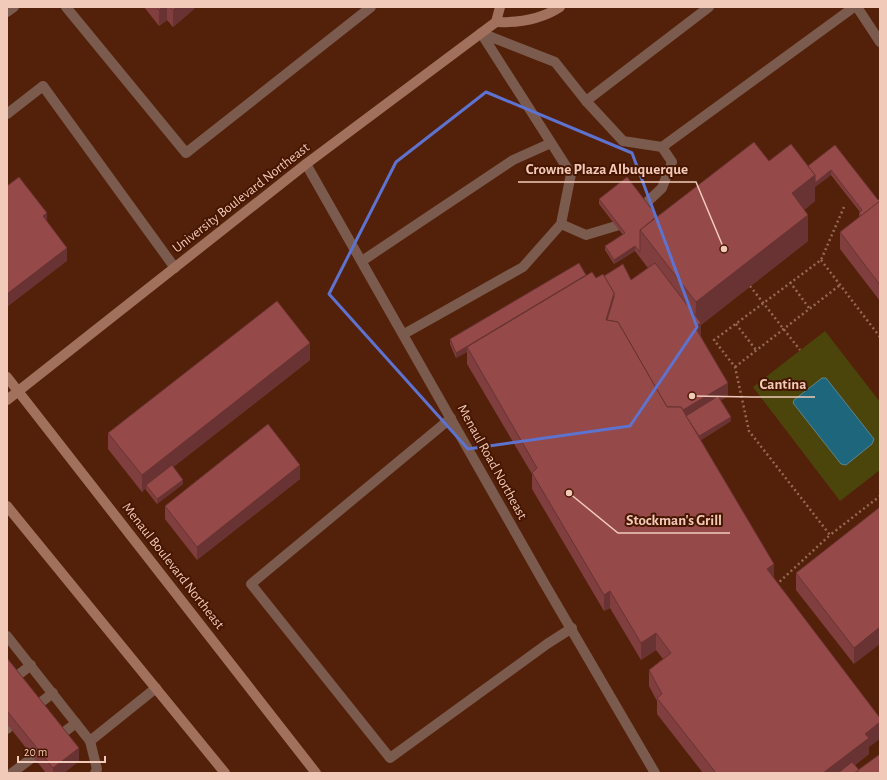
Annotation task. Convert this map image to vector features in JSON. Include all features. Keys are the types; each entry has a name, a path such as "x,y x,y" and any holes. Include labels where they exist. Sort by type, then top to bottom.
{"main road":[{"path":"500,7 496,22 525,21 550,14 560,7"},
{"name":"University Boulevard Northeast","path":"7,400 306,164 496,22"},
{"name":"Menaul Boulevard Northeast","path":"7,377 316,773"},
{"path":"7,506 225,773"}],"street":[{"path":"7,12 14,7"},
{"path":"66,7 186,153 371,7"},
{"path":"586,101 709,7"},
{"path":"481,33 555,62 586,101 622,141 662,147 854,7"},
{"path":"857,7 880,42"},
{"path":"404,334 523,267 561,224 571,174 481,33"},
{"path":"7,114 44,86 175,268"},
{"path":"362,262 513,160 552,143"},
{"path":"561,224 586,235 616,226 644,205 662,188 672,162 662,147"},
{"name":"Menaul Road Northeast","path":"306,164 654,773"},
{"path":"451,418 251,584 390,758 547,644 572,628"},
{"path":"7,636 90,741 97,769 95,773"},
{"path":"14,678 31,665"},
{"path":"90,741 156,688"},
{"path":"36,706 53,693"},
{"path":"59,736 76,723"},
{"path":"7,770 11,773 33,757"}],"path":[{"path":"830,535 750,431 735,367 714,340 821,260 844,207"},
{"path":"821,260 880,337"},
{"path":"790,282 810,308"},
{"path":"735,367 840,285"},
{"path":"750,286 800,350"},
{"path":"736,324 756,350"},
{"path":"779,592 774,586 830,535 880,496"}],"highlighted area":[{"path":"486,92 632,153 697,327 630,426 468,449 329,294 396,162"}],"shaded area":[{"path":"825,331 880,402 880,470 840,501 753,387"}],"water":[{"path":"822,378 826,378 874,439 872,444 846,465 841,464 793,403 794,400"}],"building":[{"path":"754,142 769,161 791,144 815,175 792,193 808,215 696,302 640,230"},
{"path":"835,145 878,200 880,198 880,201 861,216 859,213 862,210 831,170 815,183 815,175 808,166"},
{"path":"19,177 47,213 43,216 67,248 7,294 7,186"},
{"path":"627,177 657,216 640,230 640,252 635,246 614,260 605,246 625,233 599,199"},
{"path":"880,201 880,285 840,232"},
{"path":"579,263 586,275 456,353 450,339"},
{"path":"655,263 701,323 695,327 728,383 683,410 681,407 667,407 618,322 607,320 614,293 604,276 623,264 631,280"},
{"path":"592,272 596,278 603,274 614,293 606,320 618,322 667,407 681,407 774,564 767,569 880,718 880,722 865,734 869,738 823,773 716,773 657,698 662,694 649,670 671,653 656,633 641,643 610,591 604,595 532,473 537,468 467,347"},
{"path":"277,301 310,343 142,475 108,433"},
{"path":"718,396 731,417 699,436 686,416"},
{"path":"268,424 300,465 197,547 165,506"},
{"path":"172,465 183,480 157,499 146,485"},
{"path":"880,507 880,627 854,648 796,573"},
{"path":"7,658 79,748 53,768 7,711"},
{"path":"880,754 880,773 854,773"},
{"path":"852,762 859,770 854,773 838,773"}],"place":[{"name":"Crowne Plaza Albuquerque","path":"724,249"},
{"name":"Cantina","path":"692,396"},
{"name":"Stockman's Grill","path":"569,493"}]}
